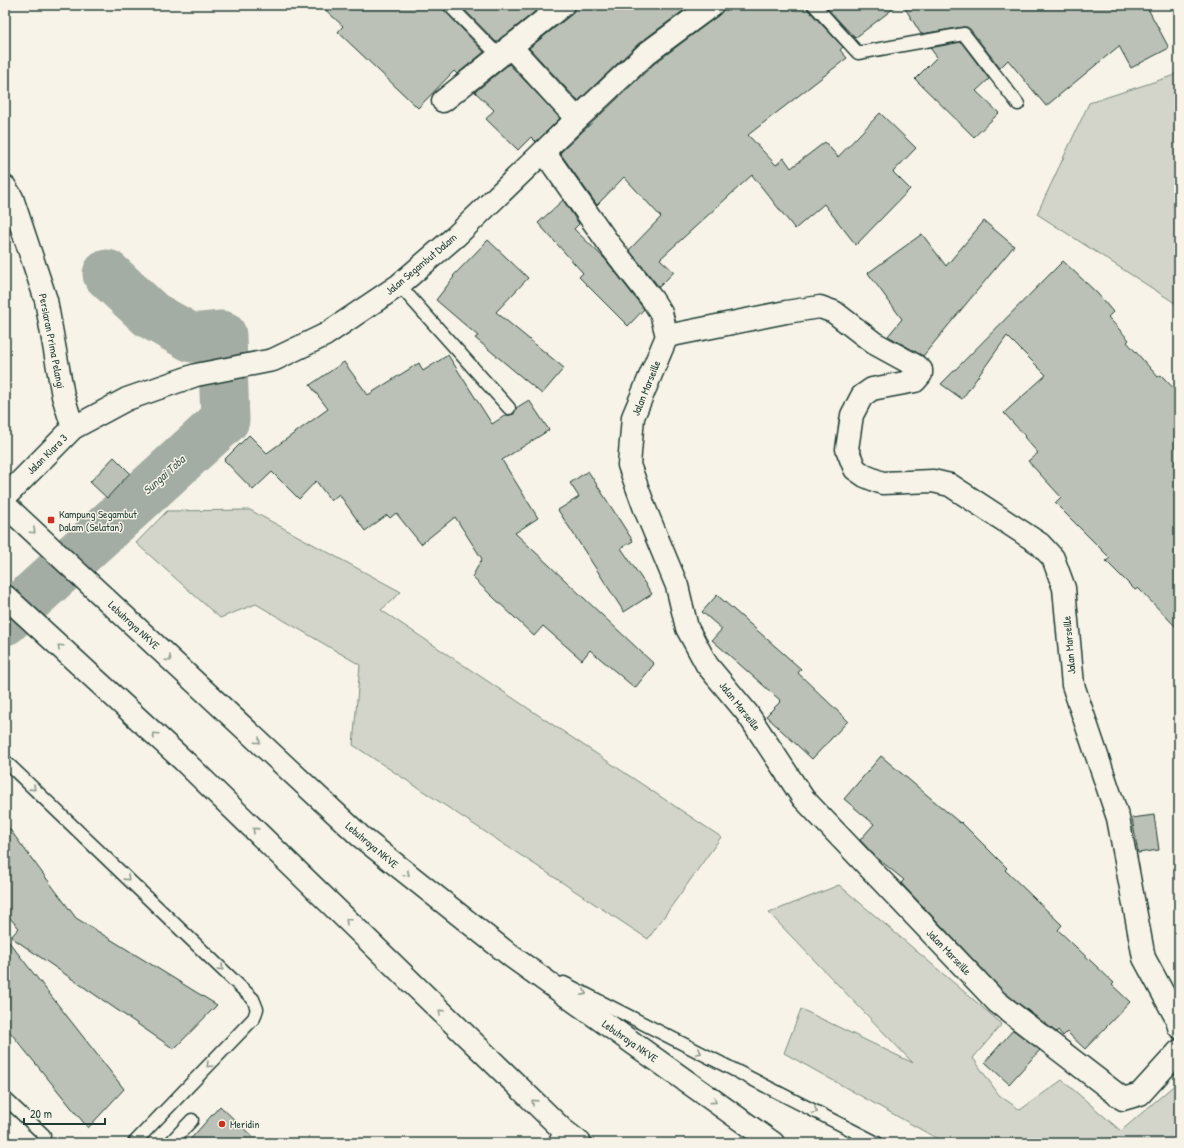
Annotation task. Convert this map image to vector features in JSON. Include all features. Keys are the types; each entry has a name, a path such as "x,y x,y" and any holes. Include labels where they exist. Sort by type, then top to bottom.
{"main road":[{"path":"443,100 563,5"},
{"name":"Jalan Segambut Dalam","path":"72,428 127,399 196,375 273,360 325,335 399,285 456,236 647,53 712,5"},
{"path":"504,51 577,119"},
{"path":"544,152 609,244 652,299 661,313 667,336"},
{"name":"Persiaran Prima Pelangi","path":"5,187 12,198 46,300 63,396 72,428"},
{"name":"Jalan Marseille","path":"1179,1028 1177,1019 1144,958 1118,818 1073,685 1064,588 1053,558 1040,544 950,485 933,481 882,483 865,476 855,469 847,449 852,415 862,396 872,389 914,381 921,374 921,370 874,343 834,312 820,307 786,312 667,336 633,417 629,465 645,509 677,586 686,628 707,665 747,713 803,798 997,1002 1123,1098 1140,1094 1179,1051"},
{"name":"Jalan Kiara 3","path":"5,497 72,428"},
{"name":"Lebuhraya NKVE","path":"5,505 360,836 511,956 773,1143"},
{"path":"5,596 184,761 558,1136 580,1143"}],"lane":[{"path":"450,5 504,51"},
{"path":"814,5 858,52 964,34 1018,104"},
{"path":"399,285 509,408"},
{"path":"5,761 253,999 257,1008 254,1018 134,1143"},
{"path":"511,956 877,1143"},
{"path":"5,1098 44,1135 43,1143"},
{"path":"170,1143 192,1120"}],"shaded area":[{"path":"1179,69 1179,304 1175,303 1037,214 1089,103 1172,76"},
{"path":"250,510 401,592 381,610 721,837 648,939 353,745 360,665 256,604 220,618 136,543 167,511"},
{"path":"839,885 1002,1024 973,1058 999,1095 1020,1110 1062,1080 1121,1131 1179,1081 1179,1143 945,1143 784,1053 801,1009 913,1063 769,913"}],"building":[{"path":"320,5 442,5 444,10 484,52 457,74 454,71 418,108 338,32 343,26"},
{"path":"460,5 543,5 496,42"},
{"path":"575,5 691,5 638,44 578,101 529,48 571,15"},
{"path":"724,5 807,5 808,10 843,47 840,50 847,58 748,135 776,165 784,158 791,168 825,142 838,157 880,113 916,148 893,172 910,189 856,245 824,204 795,229 752,175 660,259 674,272 659,287 629,250 661,217 624,177 597,205 560,153 655,63 719,15 723,10"},
{"path":"824,5 898,5 855,38"},
{"path":"903,5 1146,5 1169,48 1131,68 1119,46 1046,106 1008,60 1000,68 970,29 963,27 921,34"},
{"path":"961,42 989,79 976,91 999,113 974,137 915,79 937,57 930,48"},
{"path":"509,64 560,118 536,142 531,137 518,150 486,119 494,110 475,92"},
{"path":"563,200 579,224 574,229 605,259 644,309 628,326 579,277 583,273 538,223"},
{"path":"984,221 1014,246 923,356 888,336 902,319 868,273 922,234 946,266"},
{"path":"488,240 528,278 496,312 564,368 542,394 475,338 478,336 436,300 454,277 453,276"},
{"path":"1063,261 1097,293 1113,312 1108,317 1129,340 1127,342 1158,377 1161,375 1179,394 1179,630 1138,588 1135,590 1106,561 1110,558 1055,503 1061,497 1028,461 1038,453 1004,413 1046,375 1007,336 962,399 941,384"},
{"path":"448,355 492,424 506,415 514,414 516,408 529,400 549,430 502,460 538,518 515,533 654,664 635,688 590,650 582,660 543,626 534,636 472,577 482,559 455,517 421,544 396,513 390,518 387,515 365,531 339,494 331,501 316,481 299,499 272,472 253,490 224,460 249,435 267,453 328,409 310,385 344,362 368,395 419,363 423,371"},
{"path":"114,457 130,473 107,498 90,482"},
{"path":"588,471 633,541 621,548 652,594 624,612 558,510 579,497 570,483"},
{"path":"717,595 801,669 798,673 848,721 812,759 766,716 781,701 712,640 722,629 702,612"},
{"path":"881,756 960,823 961,822 1007,868 1005,870 1062,925 1058,930 1114,983 1112,985 1130,1002 1085,1049 1067,1032 1063,1036 1058,1030 1056,1032 1005,993 901,883 904,880 876,857 860,840 874,824 844,799"},
{"path":"1154,815 1159,850 1138,853 1132,818"},
{"path":"5,823 76,918 217,1005 174,1049 11,937 19,928 5,913"},
{"path":"5,937 124,1089 88,1128 5,1026"},
{"path":"1013,1030 1040,1050 1009,1084 985,1062"},
{"name":"Meridin","path":"220,1106 259,1143 187,1143"}],"waterway":[{"name":"Sungai Toba","path":"5,621 225,420 222,335 192,338 151,315 107,274"}],"place":[{"name":"Kampung Segambut Dalam (Selatan)","path":"51,520"},
{"name":"Meridin","path":"222,1124"}]}
